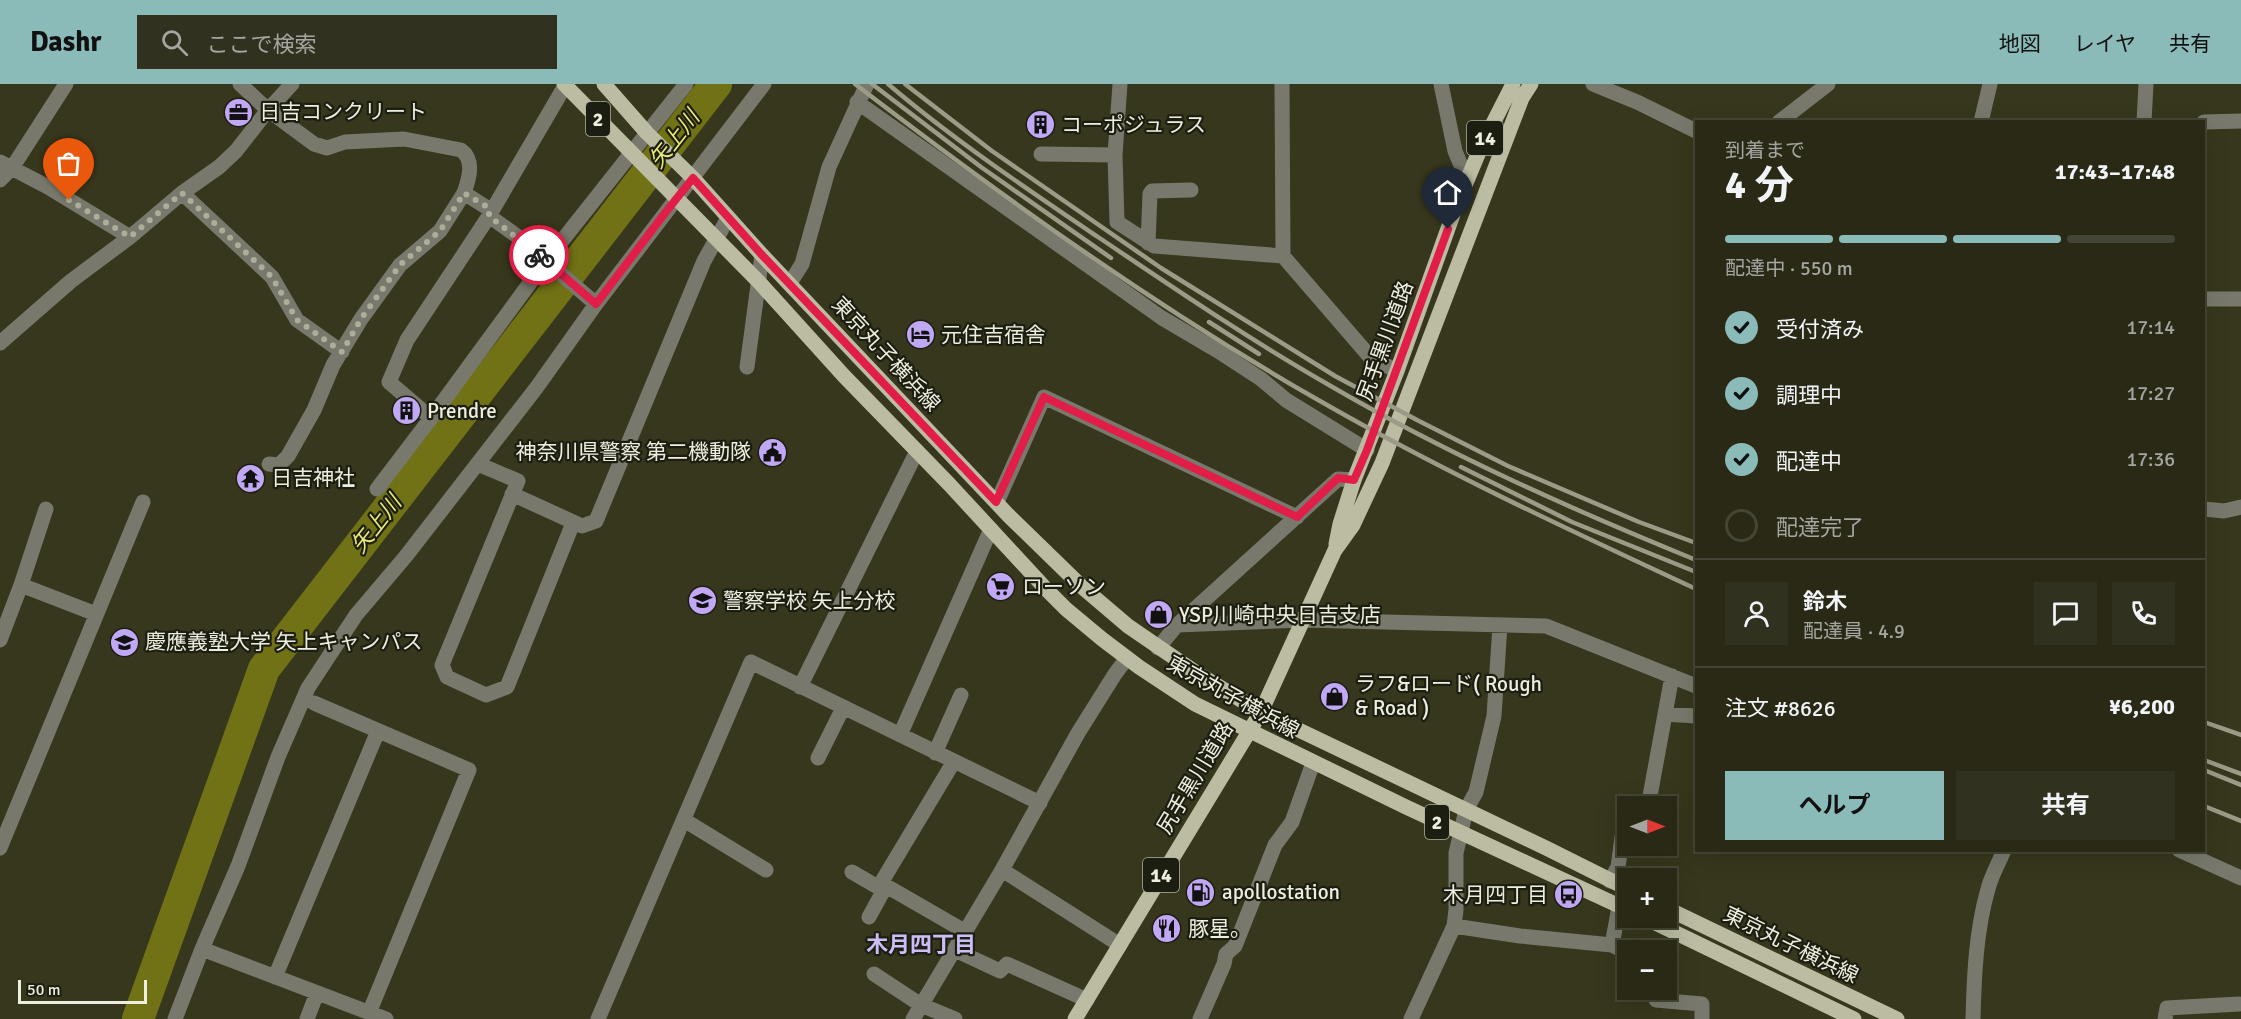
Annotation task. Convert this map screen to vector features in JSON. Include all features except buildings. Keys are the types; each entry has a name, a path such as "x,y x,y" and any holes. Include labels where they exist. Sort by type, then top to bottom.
{"main road":[{"name":"東京丸子横浜線","path":"565,84 759,282 1066,609 1127,658 1176,693 1248,732 1617,905"},
{"name":"東京丸子横浜線","path":"604,84 648,134 996,502 1100,603 1128,626 1158,648 1261,712 1617,884"},
{"name":"尻手黒川道路","path":"1335,550 1340,524 1354,480 1397,371 1467,180 1513,84"},
{"name":"尻手黒川道路","path":"1075,1019 1261,712 1335,550 1353,525 1382,463 1522,98 1531,84"},
{"name":"東京丸子横浜線","path":"1677,913 1897,1019"},
{"name":"東京丸子横浜線","path":"1666,928 1854,1019"}],"street":[{"path":"0,180 6,165 66,84"},
{"path":"240,84 268,110 314,144 327,148 345,142 404,139 461,150 466,154 470,163 469,179 464,193 440,231 400,265 361,319 333,365 314,410 288,456 279,465 269,464"},
{"path":"0,343 71,281 228,159 292,84"},
{"path":"432,418 389,382 407,340 489,216 565,84"},
{"path":"376,489 432,418 546,261 687,84"},
{"path":"175,1019 238,866 278,757 308,688 356,615 406,556 537,387 591,300 676,198 690,176 764,84"},
{"path":"790,283 802,264 829,167 867,84"},
{"path":"1120,84 1115,155 1117,222 1154,246 1283,256"},
{"path":"1282,84 1283,256 1371,358 1397,371"},
{"path":"1441,84 1455,151 1467,180"},
{"path":"1593,84 1637,102 1695,131"},
{"path":"1782,120 1828,84"},
{"path":"1981,120 1989,84"},
{"path":"2144,120 2145,84"},
{"path":"857,102 1162,318 1218,351 1261,379 1286,400 1367,450"},
{"path":"2205,122 2241,121"},
{"path":"1041,154 1115,155"},
{"path":"6,165 48,187 130,237"},
{"path":"1148,243 1152,191 1191,190"},
{"path":"182,193 272,277 297,320 342,352"},
{"path":"464,193 489,208 489,216"},
{"path":"489,216 591,300"},
{"path":"512,494 582,526 596,521 700,272 728,218"},
{"path":"747,367 762,255"},
{"path":"2205,299 2241,299"},
{"path":"996,502 1044,397 1297,517"},
{"path":"800,687 916,451"},
{"path":"478,464 518,481 442,665 447,677 486,695 507,687 573,523"},
{"path":"1158,648 1177,625 1338,478 1354,480"},
{"path":"0,848 143,502"},
{"path":"2205,509 2224,511 2241,507"},
{"path":"0,640 46,509"},
{"path":"900,735 991,530"},
{"path":"21,585 96,614"},
{"path":"1177,625 1304,620 1546,626 1695,686"},
{"path":"1411,1019 1454,926 1456,854 1466,810 1476,792 1494,716 1500,625"},
{"path":"913,1019 1002,870 1078,733 1127,658"},
{"path":"598,1019 751,662 953,763 1040,803"},
{"path":"1650,796 1672,676"},
{"path":"935,753 961,695"},
{"path":"314,704 469,770 369,1012"},
{"path":"818,758 843,708"},
{"path":"1665,714 1695,716"},
{"path":"275,977 378,731"},
{"path":"869,917 884,884 953,763"},
{"path":"1200,1019 1224,964 1226,954 1235,946 1275,845 1292,822 1313,763"},
{"path":"684,820 766,870"},
{"path":"1973,1019 1977,952 1984,906 1988,887 2003,852"},
{"path":"2183,852 2241,878"},
{"path":"1610,881 1618,867 1620,856"},
{"path":"1002,870 1120,945"},
{"path":"852,872 876,886 884,884 966,932"},
{"path":"1454,926 1520,936 1612,945 1617,948"},
{"path":"1612,945 1617,928"},
{"path":"202,949 386,1019"},
{"path":"955,950 1000,971 1007,964 1087,1000"},
{"path":"874,974 921,1005 955,1019"},
{"path":"307,1019 317,993"},
{"path":"1656,1000 1702,1004 1702,1019"},
{"path":"2165,1019 2167,1008 2239,1008"}],"waterway":[{"name":"矢上川","path":"138,1019 264,669 716,84"}],"railway":[{"path":"855,84 968,169 1082,250 1259,365 1366,427 1459,476 1695,589"},
{"path":"872,84 981,167 1111,258"},
{"path":"888,84 965,144 1045,201 1212,313 1300,368 1464,457 1603,521 1695,560"},
{"path":"905,84 992,151 1161,268 1335,376 1508,466 1639,522 1695,543"},
{"path":"1209,322 1259,354"},
{"path":"1461,467 1572,522 1695,572"},
{"path":"2205,722 2241,735"},
{"path":"2205,760 2241,774"},
{"path":"2205,770 2241,785"},
{"path":"2205,806 2241,821"}],"way so far":[{"path":"69,200 130,237 182,193 272,277 297,320 342,352 361,319 400,265 440,231 464,193 489,208 489,216 539,255"}],"place":[{"name":"日吉コンクリート","path":"238,112"},
{"name":"コーポジュラス","path":"1040,125"},
{"name":"元住吉宿舎","path":"920,335"},
{"name":"Prendre","path":"406,411"},
{"name":"神奈川県警察 第二機動隊","path":"772,452"},
{"name":"日吉神社","path":"250,478"},
{"name":"ローソン","path":"1001,587"},
{"name":"警察学校 矢上分校","path":"702,601"},
{"name":"YSP川崎中央日吉支店","path":"1158,615"},
{"name":"慶應義塾大学 矢上キャンパス","path":"124,642"},
{"name":"ラフ&ロード( Rough & Road )","path":"1334,696"},
{"name":"apollostation","path":"1201,892"},
{"name":"木月四丁目","path":"1569,895"},
{"name":"豚星。","path":"1167,929"}],"district":[{"name":"木月四丁目","path":"921,944"}],"route":[{"path":"539,255 596,304 693,178 762,255 996,502 1044,397 1297,517 1338,478 1354,480 1448,229"}]}
